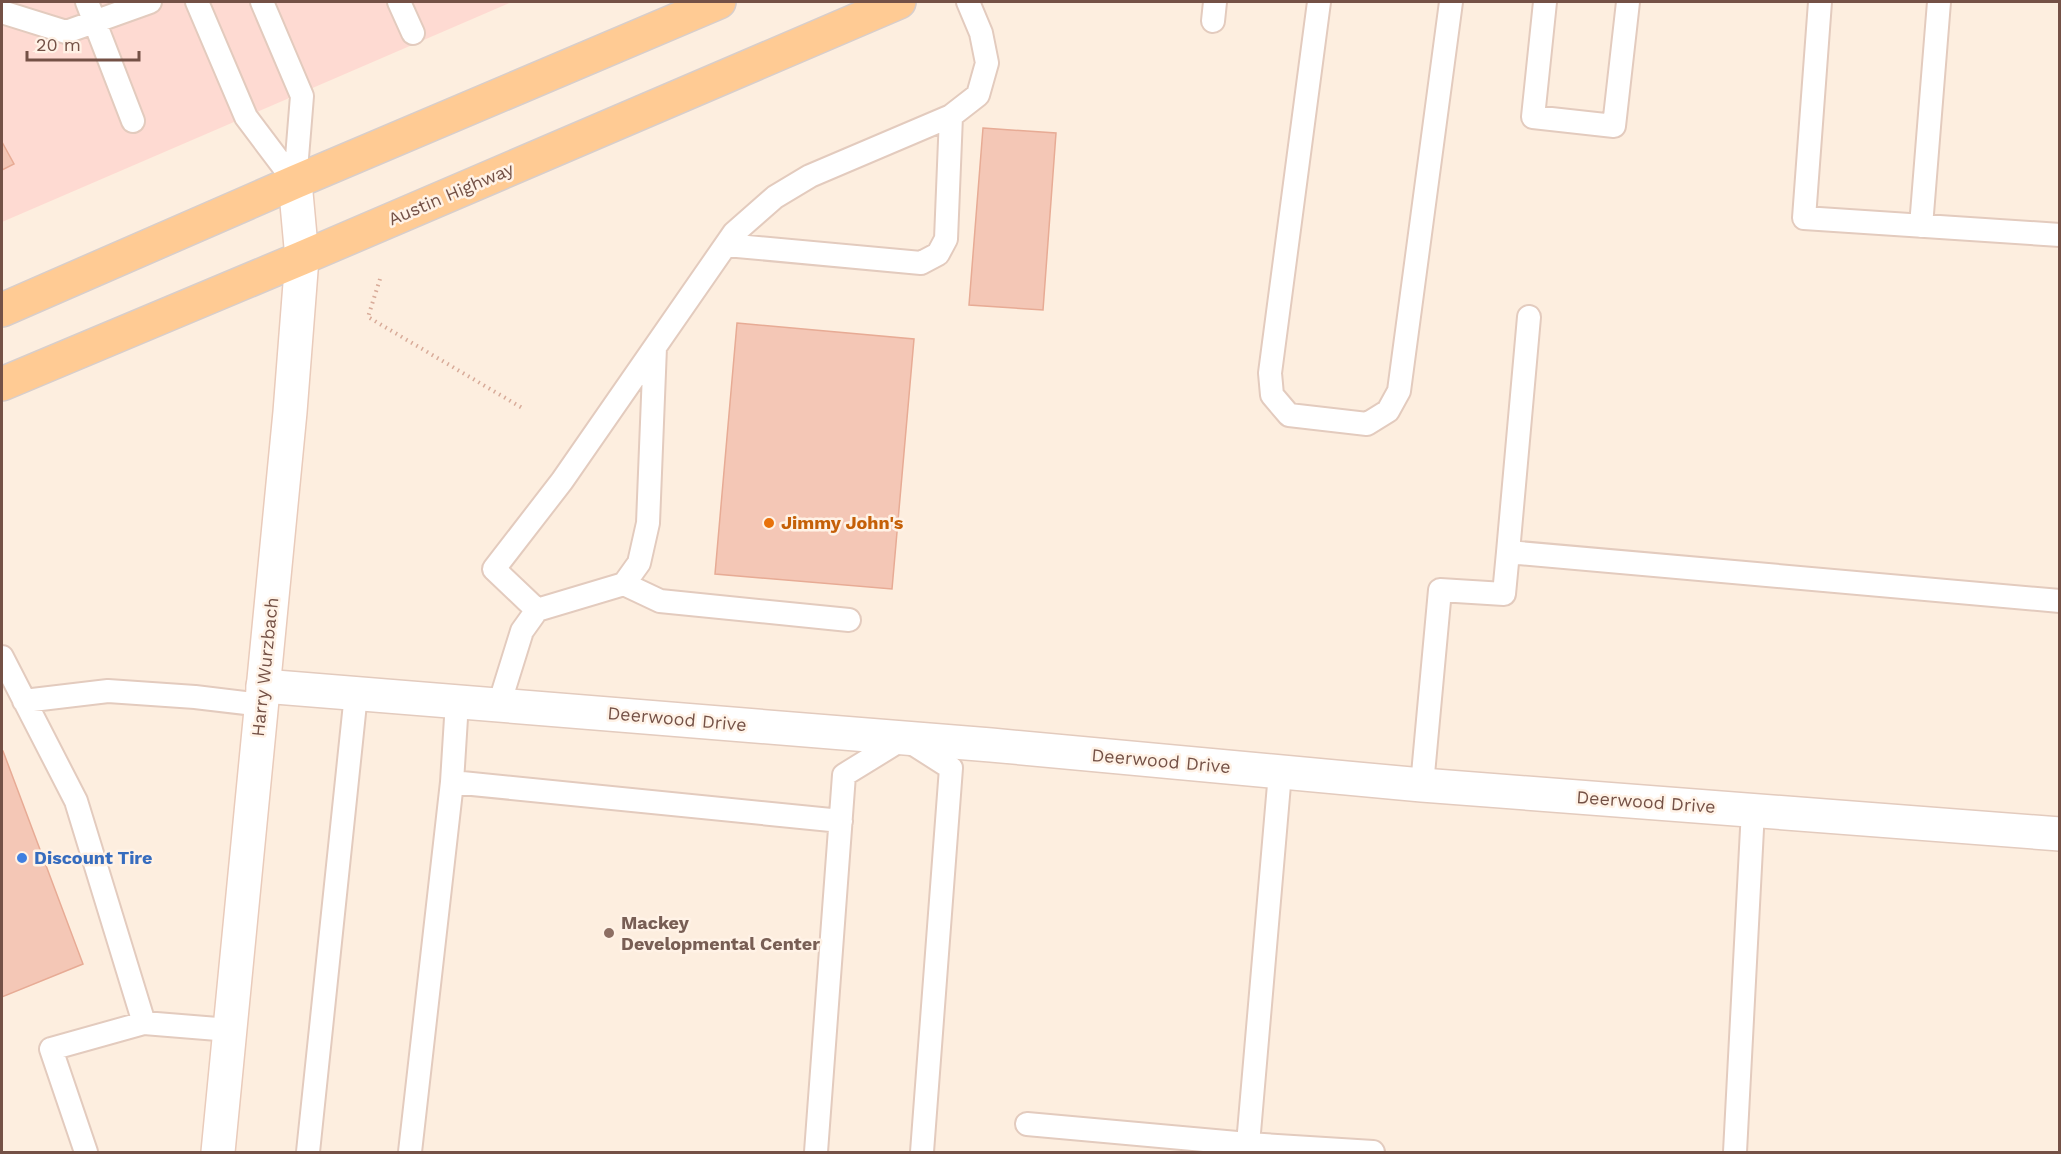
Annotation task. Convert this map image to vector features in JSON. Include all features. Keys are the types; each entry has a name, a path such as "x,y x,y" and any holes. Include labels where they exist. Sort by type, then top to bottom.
{"main road":[{"path":"2,310 295,182 719,2"},
{"name":"Austin Highway","path":"2,384 899,2"}],"street":[{"name":"Harry Wurzbach","path":"218,1152 290,412 302,258 295,182"},
{"name":"Deerwood Drive","path":"263,695 356,694 499,705 904,738 1422,785 2060,834"}],"lane":[{"path":"2,12 66,32 92,11 150,2"},
{"path":"197,2 246,117 295,182"},
{"path":"262,2 302,96 295,182"},
{"path":"399,2 413,33"},
{"path":"537,610 494,569 562,481 734,233 775,197 810,176 951,116 978,94 987,63 981,33 968,2"},
{"path":"1319,2 1270,373 1272,395 1289,415 1366,424 1389,411 1399,391 1451,2"},
{"path":"1545,2 1533,117 1614,126 1629,2"},
{"path":"1820,2 1803,218 2060,235"},
{"path":"1921,226 1939,2"},
{"path":"92,11 133,121"},
{"path":"726,245 921,263 938,254 945,239 951,116"},
{"path":"1422,785 1440,590 1504,594 1528,317"},
{"path":"499,705 522,631 537,610 624,584 639,563 648,523 655,348"},
{"path":"1508,552 2060,601"},
{"path":"624,584 660,601 849,620"},
{"path":"2,657 76,801 144,1023"},
{"path":"24,701 108,691 195,697 263,695"},
{"path":"308,1152 356,694"},
{"path":"410,1152 452,782 457,702"},
{"path":"816,1152 844,775 904,738 951,768 922,1152"},
{"path":"1248,1144 1280,772"},
{"path":"452,782 841,821"},
{"path":"1735,1152 1753,810"},
{"path":"86,1152 51,1049 144,1023 230,1030"},
{"path":"1027,1124 1248,1144 1373,1152"}],"path":[{"path":"380,279 368,317 524,409"}],"shaded area":[{"path":"2,2 512,2 2,222"}],"building":[{"path":"983,128 1056,133 1043,310 969,305"},
{"path":"2,142 14,164 2,170"},
{"path":"737,323 914,339 892,589 715,574"},
{"name":"Discount Tire","path":"2,751 83,964 2,997"}],"place":[{"name":"Jimmy John's","path":"769,523"},
{"name":"Discount Tire","path":"22,858"},
{"name":"Mackey Developmental Center","path":"609,933"}]}
